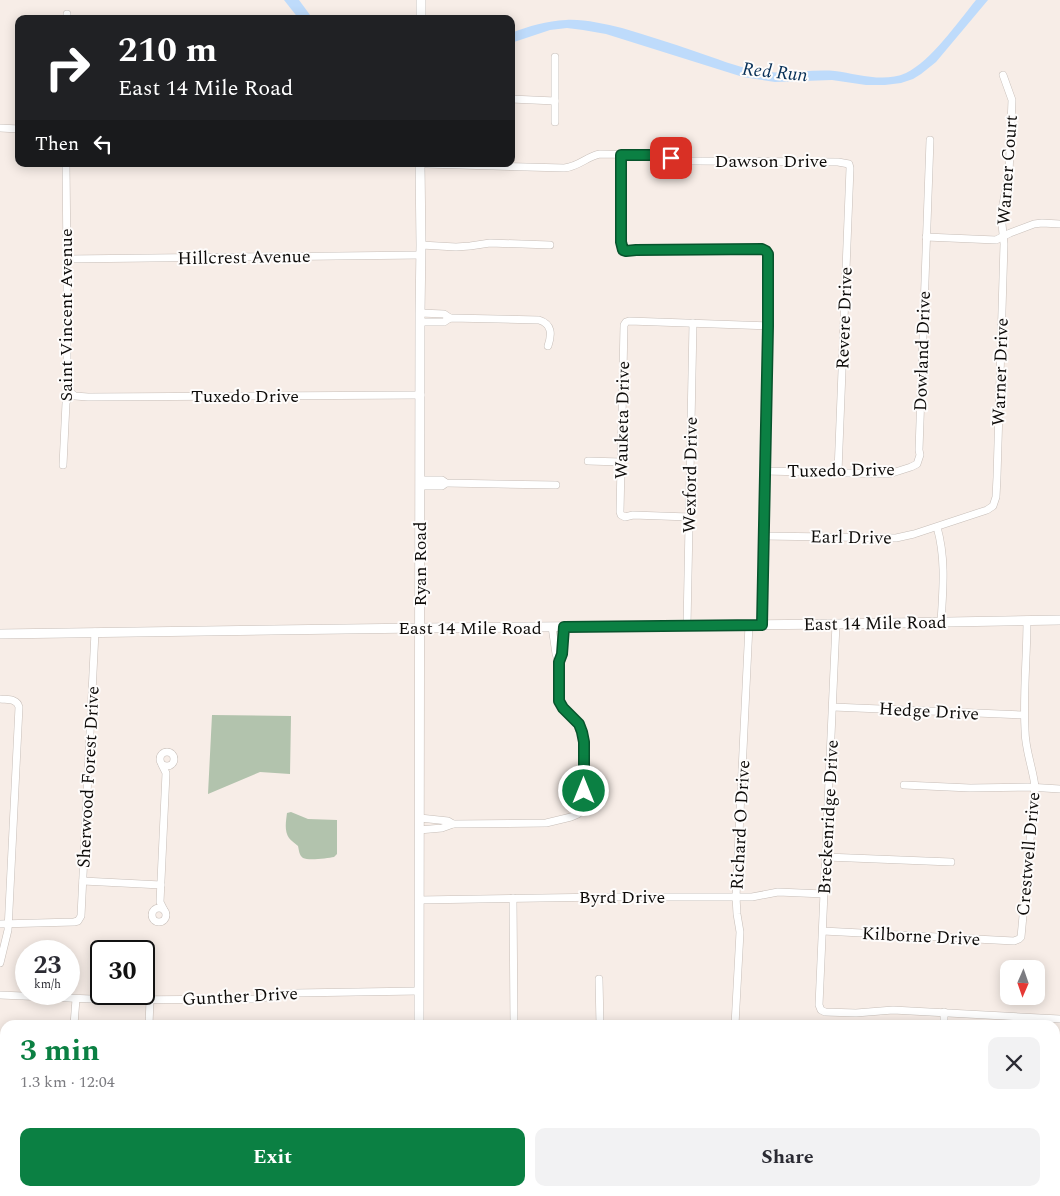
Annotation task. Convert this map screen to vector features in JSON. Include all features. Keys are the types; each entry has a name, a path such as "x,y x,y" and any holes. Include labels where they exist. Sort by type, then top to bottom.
{"main road":[{"path":"421,0 421,15"},
{"name":"Ryan Road","path":"419,1020 420,167"},
{"name":"East 14 Mile Road","path":"0,634 1060,620"}],"street":[{"path":"555,122 556,57"},
{"name":"Warner Court","path":"1003,75 1012,100 1009,174 1001,214 1004,236"},
{"path":"515,100 555,101"},
{"path":"0,128 15,129"},
{"name":"Dowland Drive","path":"916,464 920,455 930,140"},
{"name":"Dawson Drive","path":"515,167 564,168 578,165 596,155 656,155 685,161 838,162 849,164"},
{"path":"621,155 621,242 623,250 762,249 766,251 769,257 762,625"},
{"name":"Revere Drive","path":"838,472 849,164"},
{"name":"Saint Vincent Avenue","path":"63,465 66,403 70,392 67,384 66,167"},
{"path":"926,237 996,240 1034,224 1060,224"},
{"name":"Warner Drive","path":"993,506 996,497 997,477 1004,236"},
{"path":"421,245 456,247 490,243 550,245"},
{"name":"Hillcrest Avenue","path":"67,259 421,255"},
{"path":"420,317 444,314 450,318 539,320 548,325 550,331 548,346"},
{"name":"Wauketa Drive","path":"689,517 623,516 620,512 621,462 624,330 626,322 693,323"},
{"path":"693,323 768,326"},
{"name":"Wexford Drive","path":"687,626 693,323"},
{"name":"Tuxedo Drive","path":"70,392 75,396 88,397 421,394"},
{"path":"588,461 621,462"},
{"name":"Tuxedo Drive","path":"765,470 889,474 916,464"},
{"path":"420,483 442,480 446,483 556,485"},
{"name":"Earl Drive","path":"764,536 904,537 987,510 993,506"},
{"path":"937,527 942,543 943,557 941,622"},
{"name":"Crestwell Drive","path":"1019,939 1035,788 1034,776 1026,748 1024,715 1027,620"},
{"name":"Breckenridge Drive","path":"836,624 819,1005 821,1010 826,1012 848,1013 899,1010 944,1012"},
{"name":"Richard O Drive","path":"735,1020 740,932 736,897 749,625"},
{"path":"552,627 559,662"},
{"path":"420,830 442,828 453,824 546,823 571,817 580,812 584,800 584,737 579,724 563,708 559,701 559,662 562,654 564,627"},
{"name":"Sherwood Forest Drive","path":"4,924 78,921 81,916 94,632"},
{"path":"0,699 15,700 19,704 4,924 7,938 0,963"},
{"name":"Hedge Drive","path":"833,706 1024,715"},
{"path":"160,902 152,913 152,918 158,923 166,918 160,902 166,773 160,756 164,752 168,752 174,758 166,773"},
{"path":"162,764 166,766 171,765"},
{"path":"904,785 1060,789"},
{"path":"420,818 448,821 453,824"},
{"path":"826,857 951,862"},
{"path":"83,880 161,885"},
{"name":"Byrd Drive","path":"419,900 752,897 778,892 824,894"},
{"path":"514,898 514,1020"},
{"path":"155,909 164,910"},
{"name":"Kilborne Drive","path":"823,931 1014,941 1019,939"},
{"path":"599,979 600,1020"},
{"name":"Gunther Drive","path":"155,1000 254,999 295,993 419,991"},
{"name":"Gunther Drive","path":"0,995 15,996"},
{"path":"74,1020 76,1005"},
{"path":"149,1020 150,1005"},
{"path":"944,1020 944,1012 1060,1019"}],"green space":[{"path":"212,715 291,716 290,774 260,772 208,794"},
{"path":"291,812 308,819 337,820 337,854 334,857 323,859 303,858 298,846 290,839 286,832 287,813"}],"water":[{"path":"284,0 299,0 310,15 296,15"},
{"name":"Red Run","path":"976,0 988,0 936,62 913,79 885,85 866,85 832,80 775,82 743,77 606,34 567,28 550,30 515,42 515,32 552,21 580,20 622,28 734,65 759,71 835,71 880,78 906,73 925,60 944,40"}],"route":[{"path":"584,791 584,737 579,724 563,708 559,701 559,662 562,654 564,627 762,625 768,254 762,249 623,250 621,246 621,155 656,155 671,158"}]}
